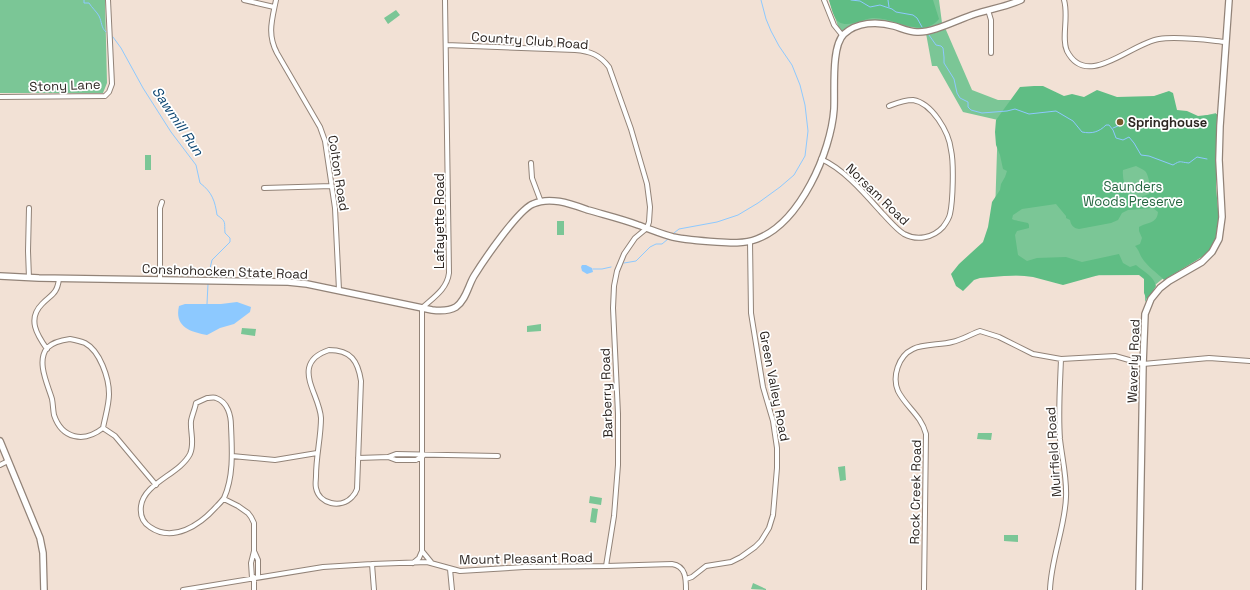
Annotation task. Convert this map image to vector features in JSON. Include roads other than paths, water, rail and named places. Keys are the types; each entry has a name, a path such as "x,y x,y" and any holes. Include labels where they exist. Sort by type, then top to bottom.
{"main road":[{"path":"842,35 855,27 872,23 921,32 1021,0"},
{"name":"Waverly Road","path":"1139,590 1145,314 1151,299 1160,288 1205,259 1212,252 1219,239 1222,217 1220,126 1229,0"},
{"name":"Conshohocken State Road","path":"0,276 59,279 288,282 339,290 422,308 445,310 460,303 477,271 516,218 526,208 541,202 555,201 573,205 688,240 725,243 750,242 769,233 795,208 807,191 821,159 832,123 836,49 842,35"},
{"path":"0,441 40,538 43,553 44,590"}],"street":[{"name":"Stony Lane","path":"0,97 105,96 109,92 112,84 108,0"},
{"path":"244,0 274,7"},
{"name":"Colton Road","path":"276,0 271,32 272,42 323,134 327,149 336,220 339,290"},
{"name":"Lafayette Road","path":"422,308 445,287 448,281 449,273 445,0"},
{"path":"824,0 834,25 842,35"},
{"path":"1064,0 1067,13 1064,38 1065,46 1074,60 1084,66 1100,66 1144,44 1159,39 1171,38 1226,42"},
{"path":"988,10 991,20 991,53"},
{"name":"Country Club Road","path":"446,45 583,51 592,53 603,60 611,72 631,129 647,184 650,206 647,228"},
{"name":"Norsam Road","path":"821,159 834,166 868,197 904,234 914,238 920,238 931,236 940,230 947,222 951,207 952,151 947,134 929,108 919,102 905,101 889,106"},
{"path":"531,163 532,178 541,202"},
{"path":"264,188 332,186"},
{"path":"160,280 160,208 162,202"},
{"path":"29,208 29,278"},
{"name":"Barberry Road","path":"606,566 614,516 618,466 618,414 613,308 614,286 617,271 624,254 632,243 647,228"},
{"name":"Green Valley Road","path":"686,579 692,577 706,566 731,562 741,558 761,541 769,528 773,515 777,448 773,421 763,387 751,313 750,242"},
{"path":"47,348 37,334 34,327 34,320 39,307 56,291 59,279"},
{"path":"412,562 419,558 422,551 422,308"},
{"name":"Rock Creek Road","path":"924,590 924,517 927,442 924,424 903,399 898,389 896,376 901,360 914,348 952,342 980,331 999,337 1033,354 1061,359 1115,356 1143,364 1209,358 1250,361"},
{"path":"70,339 84,342 95,351 98,356 107,379 109,395 103,428 96,434 76,437 69,434 60,426 54,414 43,367 43,357 47,348 54,343 70,339"},
{"path":"329,350 336,350 350,356 354,360 359,371 358,458 357,489 352,498 338,504 332,504 324,501 320,497 316,488 317,452 321,418 319,405 308,374 310,366 315,358 321,353 329,350"},
{"name":"Muirfield Road","path":"1050,590 1054,561 1063,521 1066,496 1066,471 1061,450 1059,428 1061,359"},
{"path":"207,398 216,398 226,405 231,419 232,456 224,499 211,513 198,523 172,534 161,533 147,526 142,518 141,510 144,498 150,490 184,462 191,453 193,437 191,421 196,403 207,398"},
{"path":"103,428 115,436 156,485"},
{"path":"232,456 275,460 317,452"},
{"path":"358,458 388,457 396,460 416,460 423,456 498,456"},
{"path":"0,465 8,461"},
{"path":"224,499 242,509 251,517 254,523 254,551 258,560 254,577 254,590"},
{"path":"422,551 431,562"},
{"name":"Mount Pleasant Road","path":"183,590 254,577 324,567 412,562 431,562 460,571 524,567 676,565 682,569 686,579"},
{"path":"372,564 374,590"},
{"path":"450,569 452,590"},
{"path":"686,579 686,590"}],"water":[{"path":"582,265 592,268 593,272 587,274 582,271"},
{"path":"237,302 251,307 250,312 234,324 220,328 207,335 190,330 181,324 179,319 179,306 185,304 221,304"}],"waterway":[{"name":"Sawmill Run","path":"84,0 84,3 89,3 98,14 103,29 106,32"},
{"path":"674,233 679,229 717,222 738,215 758,203 794,175 805,156 808,131 805,105 800,85 792,65 771,31 761,0"},
{"path":"851,0 860,1 870,7 880,5 896,12 913,15 917,18 922,27"},
{"path":"888,0 889,7"},
{"path":"929,35 936,45 943,48 944,63 954,79 957,93 960,98 968,102 968,107 971,110 982,113 1015,109 1029,114 1056,111 1073,121 1082,132 1095,132 1106,125 1109,125 1116,138 1123,140 1129,137 1141,155 1149,156 1173,165 1179,162 1189,163 1197,157 1207,159"},
{"name":"Sawmill Run","path":"113,37 171,132 196,165 200,183 210,193 214,201 217,215 224,222 225,233 230,238 230,242 212,260 208,277"},
{"path":"1113,128 1118,126 1118,122"},
{"path":"624,263 636,261 650,247 656,244 662,244 668,239"},
{"path":"593,269 611,267"},
{"name":"Sawmill Run","path":"207,304 208,284"}],"place":[{"name":"Springhouse","path":"1120,122"}],"park label":[{"name":"Saunders Woods Preserve","path":"1133,194"}]}
